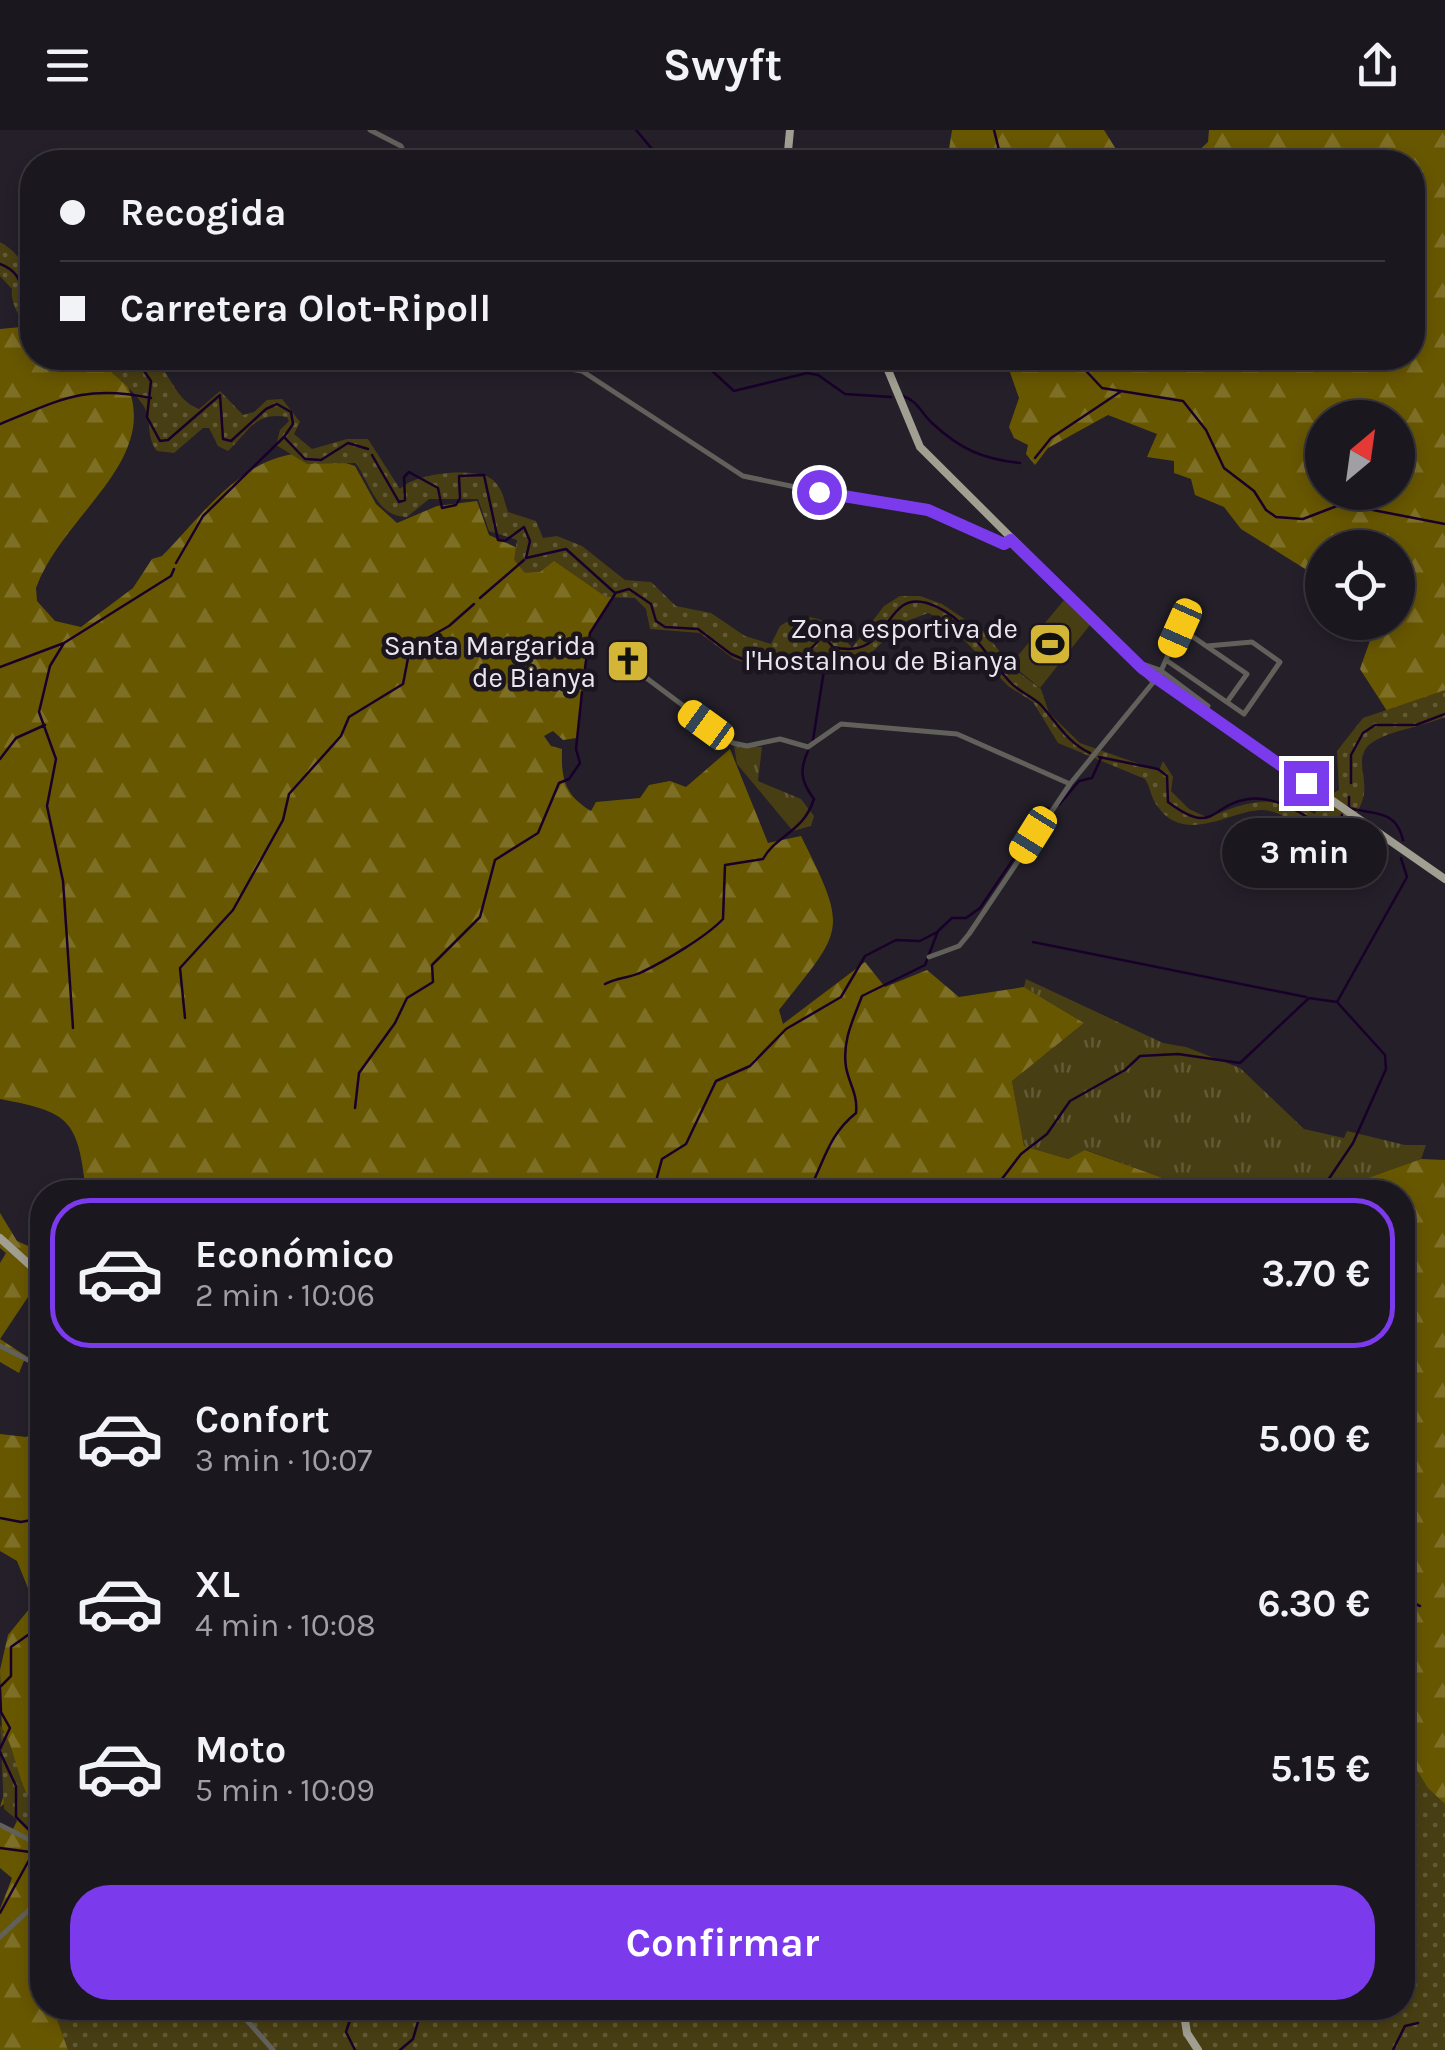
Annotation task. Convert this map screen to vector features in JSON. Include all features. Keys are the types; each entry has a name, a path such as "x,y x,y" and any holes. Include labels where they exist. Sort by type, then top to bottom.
{"main road":[{"path":"888,370 920,447 1133,660 1158,673 1204,712 1445,880"},
{"path":"0,1238 30,1265"},
{"path":"1184,2020 1198,2050"}],"street":[{"path":"370,130 405,150"},
{"path":"576,370 743,476 872,503 922,508 1004,544 1011,540"},
{"path":"929,957 959,946 1070,784 1158,673 1180,628 1247,674 1227,702"},
{"path":"1158,673 1227,702 1244,714 1280,662 1252,642 1207,646"},
{"path":"640,674 733,743 748,746 780,739 801,748 841,724 957,734 1070,784"},
{"path":"0,1346 30,1361"},
{"path":"0,1824 30,1840"},
{"path":"0,1937 30,1909"},
{"path":"247,2020 274,2050"}],"green space":[{"path":"952,130 1104,130 1116,150 949,150"},
{"path":"1209,130 1445,130 1445,718 1387,711 1360,669 1370,640 1415,640 1415,530 1305,530 1305,569 1241,529 1224,507 1195,495 1191,479 1174,473 1174,461 1147,457 1157,434 1108,415 1048,448 1035,465 1026,454 1028,445 1014,438 1009,427 1019,398 1009,370 1425,370 1425,150 1199,150 1208,142"},
{"path":"0,242 20,260 20,317 12,289 0,276"},
{"path":"20,327 20,370 118,370 130,391 134,421 127,450 51,559 36,588 37,601 55,621 81,627 133,588 152,559 162,556 227,488 265,462 287,455 310,453 355,466 376,504 397,523 437,506 477,501 489,535 524,551 548,550 615,593 590,633 577,738 563,740 553,731 544,736 551,746 562,749 564,778 575,799 591,811 596,802 640,798 649,785 670,781 686,787 730,749 768,843 801,836 827,892 832,928 817,962 779,1010 783,1024 865,962 885,987 927,970 959,997 1024,987 1084,1023 1012,1081 1024,1146 1068,1159 1085,1150 1169,1180 84,1180 79,1149 66,1123 42,1109 0,1099 0,329"},
{"path":"109,370 163,370 182,398 199,409 220,391 243,415 254,412 267,400 282,399 300,422 294,434 312,449 347,439 368,439 400,489 417,479 443,473 490,478 500,489 508,512 536,521 543,538 557,536 582,546 625,580 651,582 676,606 711,613 745,636 771,644 780,626 812,617 838,631 852,648 884,606 900,596 920,596 942,604 984,632 1013,668 1041,689 1049,713 1080,743 1159,771 1163,761 1173,777 1171,791 1189,809 1208,818 1262,802 1287,804 1315,814 1321,799 1339,790 1337,751 1363,718 1445,690 1445,717 1370,744 1362,757 1362,800 1336,840 1316,841 1270,811 1258,810 1199,825 1184,824 1170,819 1158,807 1145,779 1058,743 1033,702 1008,686 947,622 928,613 902,623 865,659 818,654 774,672 734,659 700,633 650,629 646,609 635,598 606,597 554,561 540,572 525,573 514,560 517,540 489,531 478,499 429,499 407,517 388,512 356,463 307,464 276,445 280,430 289,421 287,417 259,420 228,451 218,446 209,428 203,428 174,453 157,451 151,440 148,416 133,392"},
{"name":"Zona esportiva de l'Hostalnou de Bianya","path":"1064,600 1090,625 1040,688 1011,664"},
{"path":"734,746 762,747 758,781 801,799 814,816 811,826 793,831 737,764"},
{"path":"1026,979 1163,1043 1186,1047 1240,1068 1304,1129 1344,1138 1347,1131 1405,1145 1426,1145 1421,1159 1362,1180 1169,1180 1086,1150 1068,1159 1024,1146 1012,1081 1084,1023 1024,987"},
{"path":"1421,1159 1445,1160 1445,2000 1415,1962 1415,1180 1362,1180"},
{"path":"0,1213 17,1241 30,1247 30,1294 0,1339 0,1263 6,1253 0,1248"},
{"path":"0,1339 26,1356 19,1373 0,1362"},
{"path":"0,1434 30,1435 30,1593 17,1561 0,1551"},
{"path":"30,1608 30,2020 179,2020 194,2050 0,2050 0,1909 12,1878 0,1868 0,1825 13,1829 17,1821 5,1803 0,1807 4,1794 0,1670 8,1635"},
{"path":"0,1725 30,1798 30,1830 4,1809"},
{"path":"1415,1767 1428,1788 1445,1804 1445,2050 68,2050 57,2020 1415,2020"}],"waterway":[{"path":"636,130 653,150"},
{"path":"994,130 999,150"},
{"path":"0,264 14,273 20,283"},
{"path":"143,370 151,381 147,417 160,441 168,440 220,395 223,439 231,441 277,404 291,412 293,424 284,437 305,459 321,460 348,443 368,449"},
{"path":"711,370 734,391 807,373 818,375 845,394 891,397"},
{"path":"1085,370 1102,388 1183,401 1206,430 1224,468 1254,491 1266,510 1276,517 1303,519 1342,504 1445,524"},
{"path":"1035,458 1051,438 1120,392"},
{"path":"0,424 90,394 151,398"},
{"path":"903,396 962,446 994,459 1020,463"},
{"path":"176,563 203,516 284,437"},
{"path":"372,455 399,502 405,500 404,477 409,472 438,488 442,508 456,505 460,498 459,476 484,475 498,540 505,541 524,527 530,541 526,558 566,549 615,593 629,589 651,604 656,621 665,627 698,629 731,654 759,666 792,668 823,636 833,647 852,649 867,645 901,606 927,603 964,626 1010,682 1090,753"},
{"path":"480,598 524,560"},
{"path":"73,1028 63,881 47,806 56,759 39,712 50,666 64,643 171,576 174,569"},
{"path":"582,689 590,633 615,594"},
{"path":"185,1018 180,968 233,910 283,820 289,794 341,736 349,717 403,684 410,648 449,626 474,604"},
{"path":"0,667 64,643"},
{"path":"813,740 825,664 838,648"},
{"path":"355,1108 359,1073 395,1023 407,998 433,982 432,965 480,917 495,860 538,833 559,783 569,779 580,763 576,749 582,692"},
{"path":"1351,783 1351,755 1363,733 1375,725 1416,725 1445,714"},
{"path":"0,759 16,738 45,725"},
{"path":"605,984 662,962 723,919 725,865 763,859 809,810 814,799 806,787 803,770 808,751"},
{"path":"1099,757 1158,769 1167,776 1168,802 1195,817 1211,816 1248,799 1270,800 1335,833 1342,815"},
{"path":"1059,805 1079,781 1092,778 1101,758"},
{"path":"1349,797 1349,808 1389,818 1403,840"},
{"path":"814,1180 833,1140 856,1113 846,1048 862,996 925,965 938,931 952,918 966,918 980,908 1048,808"},
{"path":"1328,1180 1353,1143 1386,1069 1385,1055 1337,1002 1407,877 1401,858"},
{"path":"656,1180 662,1159 686,1144 716,1081 750,1066 786,1029 841,997 865,956 896,940 920,941 937,932"},
{"path":"1033,942 1306,997"},
{"path":"1001,1180 1021,1154 1047,1134 1070,1101 1125,1070 1140,1056 1178,1054 1240,1063 1309,998 1337,1002"},
{"path":"0,1518 30,1520"},
{"path":"1415,1604 1420,1606"},
{"path":"0,1687 11,1676 11,1647 30,1634"},
{"path":"0,1689 1,1712 10,1728 0,1749"},
{"path":"0,1752 16,1786 16,1817 30,1831"},
{"path":"0,1848 30,1852"},
{"path":"0,1913 30,1858"},
{"path":"350,2020 346,2032 355,2050"},
{"path":"400,2050 413,2039 419,2020"},
{"path":"1393,2050 1405,2026 1418,2023"}],"place":[{"name":"Zona esportiva de l'Hostalnou de Bianya","path":"1050,644"},
{"name":"Santa Margarida de Bianya","path":"628,661"}],"route":[{"path":"819,492 889,506 922,508 1004,544 1011,540 1142,668 1306,783"}]}
